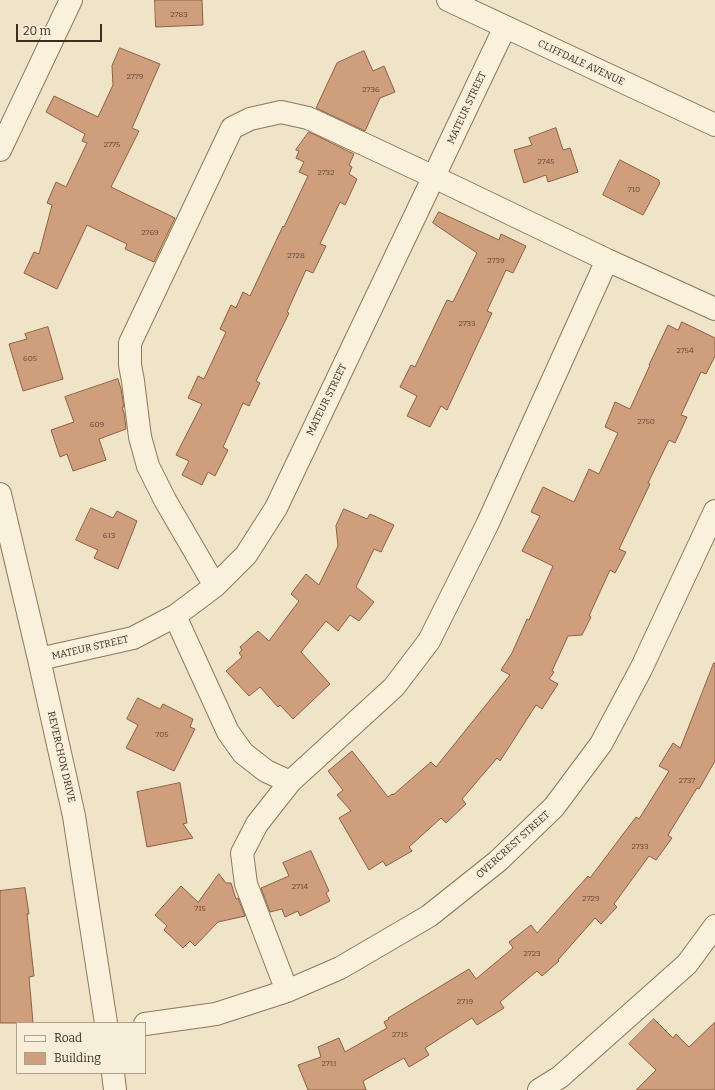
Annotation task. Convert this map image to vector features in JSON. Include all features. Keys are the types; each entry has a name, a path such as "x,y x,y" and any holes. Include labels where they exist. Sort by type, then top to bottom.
{"street":[{"path":"0,150 71,0"},
{"name":"CLIFFDALE AVENUE","path":"448,0 715,125"},
{"name":"MATEUR STREET","path":"39,660 132,638 176,616 215,586 246,554 276,508 505,27"},
{"path":"215,586 165,500 148,466 140,437 130,365 130,343 232,128 250,118 281,112 308,118 434,176 607,260 715,309"},
{"path":"287,991 246,884 242,853 257,824 290,782 394,687 429,641 487,525 607,260"},
{"name":"REVERCHON DRIVE","path":"0,494 74,816 106,1022"},
{"name":"OVERCREST STREET","path":"146,1024 216,1014 287,991 340,968 429,916 498,861 554,807 601,744 641,669 715,511"},
{"path":"176,616 228,732 242,753 266,771 290,782"},
{"path":"539,1090 560,1077 687,964 715,926"},
{"path":"113,1074 115,1090"}],"building":[{"path":"155,0 202,0 203,25 156,27"},
{"path":"120,48 160,64 132,128 139,131 111,187 175,218 154,262 125,249 127,244 87,225 57,289 24,273 34,252 39,254 52,205 47,203 56,182 66,187 87,143 82,141 85,134 46,112 54,96 98,117 113,85 112,66"},
{"path":"364,51 373,71 384,66 395,92 380,98 365,131 316,108 337,63"},
{"path":"556,128 563,150 570,148 578,172 548,182 546,175 524,183 514,150 532,145 529,138"},
{"path":"309,132 354,154 349,165 352,167 349,174 357,179 345,205 340,202 320,244 326,246 313,273 306,270 287,312 289,313 256,381 260,383 249,406 243,403 223,447 228,450 215,476 208,472 202,485 182,475 189,461 176,455 202,404 188,398 198,376 204,379 226,332 220,329 231,305 236,308 243,292 250,296 308,176 299,172 304,162 296,158 299,151 296,150"},
{"path":"620,160 659,180 660,183 643,215 603,195"},
{"path":"439,212 499,240 501,234 526,246 513,273 506,270 487,311 492,313 447,410 441,406 430,427 407,416 417,396 400,387 411,365 415,367 447,300 453,302 477,253 433,223"},
{"path":"682,322 715,338 715,356 706,374 701,372 681,415 687,417 675,443 669,440 648,483 650,484 619,549 626,552 615,573 610,570 582,635 568,636 552,671 554,672 549,679 558,684 542,709 536,705 500,761 497,758 462,799 466,804 446,823 441,818 409,847 412,851 386,866 383,861 369,870 339,818 351,811 337,795 343,790 328,771 352,751 388,797 392,794 393,795 431,762 436,767 510,675 501,670 512,653 527,619 529,620 553,566 522,551 540,516 531,512 543,487 574,502 589,469 599,474 618,433 605,427 615,402 630,409 668,325 678,330"},
{"path":"48,327 63,379 23,391 9,344 27,339 25,334"},
{"path":"118,379 124,407 122,407 126,429 99,439 106,460 73,471 67,454 60,457 51,430 74,422 65,397"},
{"path":"91,508 113,518 117,511 137,521 118,569 94,558 98,550 76,540"},
{"path":"344,509 367,519 370,514 394,525 381,552 374,549 356,587 374,602 359,621 350,615 338,631 326,621 301,652 330,684 293,719 280,705 278,707 260,687 249,696 226,671 242,657 239,653 242,650 240,647 258,631 269,641 299,601 291,594 306,574 319,585 338,546 336,526"},
{"path":"714,663 715,761 699,789 697,788 668,835 672,838 656,860 649,856 614,904 617,907 601,924 595,918 558,960 559,961 542,976 537,971 500,1002 504,1008 477,1025 472,1018 425,1048 429,1055 409,1067 404,1058 363,1081 366,1090 308,1090 298,1065 321,1057 318,1047 339,1038 345,1052 387,1028 384,1022 389,1019 388,1018 469,969 476,979 513,948 509,942 531,925 537,933 588,876 590,878 636,817 639,819 669,771 659,766 673,743 680,748"},
{"path":"138,698 160,709 163,704 193,719 190,727 195,729 174,771 126,748 138,725 127,719"},
{"path":"180,783 187,823 183,824 193,838 147,847 137,792"},
{"path":"311,851 329,891 326,893 330,901 300,916 298,911 285,917 282,909 270,912 261,888 289,876 283,863"},
{"path":"219,874 226,883 231,883 236,899 238,898 245,916 218,922 195,946 190,941 183,948 164,930 167,926 155,915 181,886 198,902"},
{"path":"25,888 29,914 27,914 34,976 29,977 33,1022 0,1023 0,891"},
{"path":"654,1019 673,1038 676,1034 689,1047 715,1022 715,1090 636,1090 656,1070 629,1044"}]}
